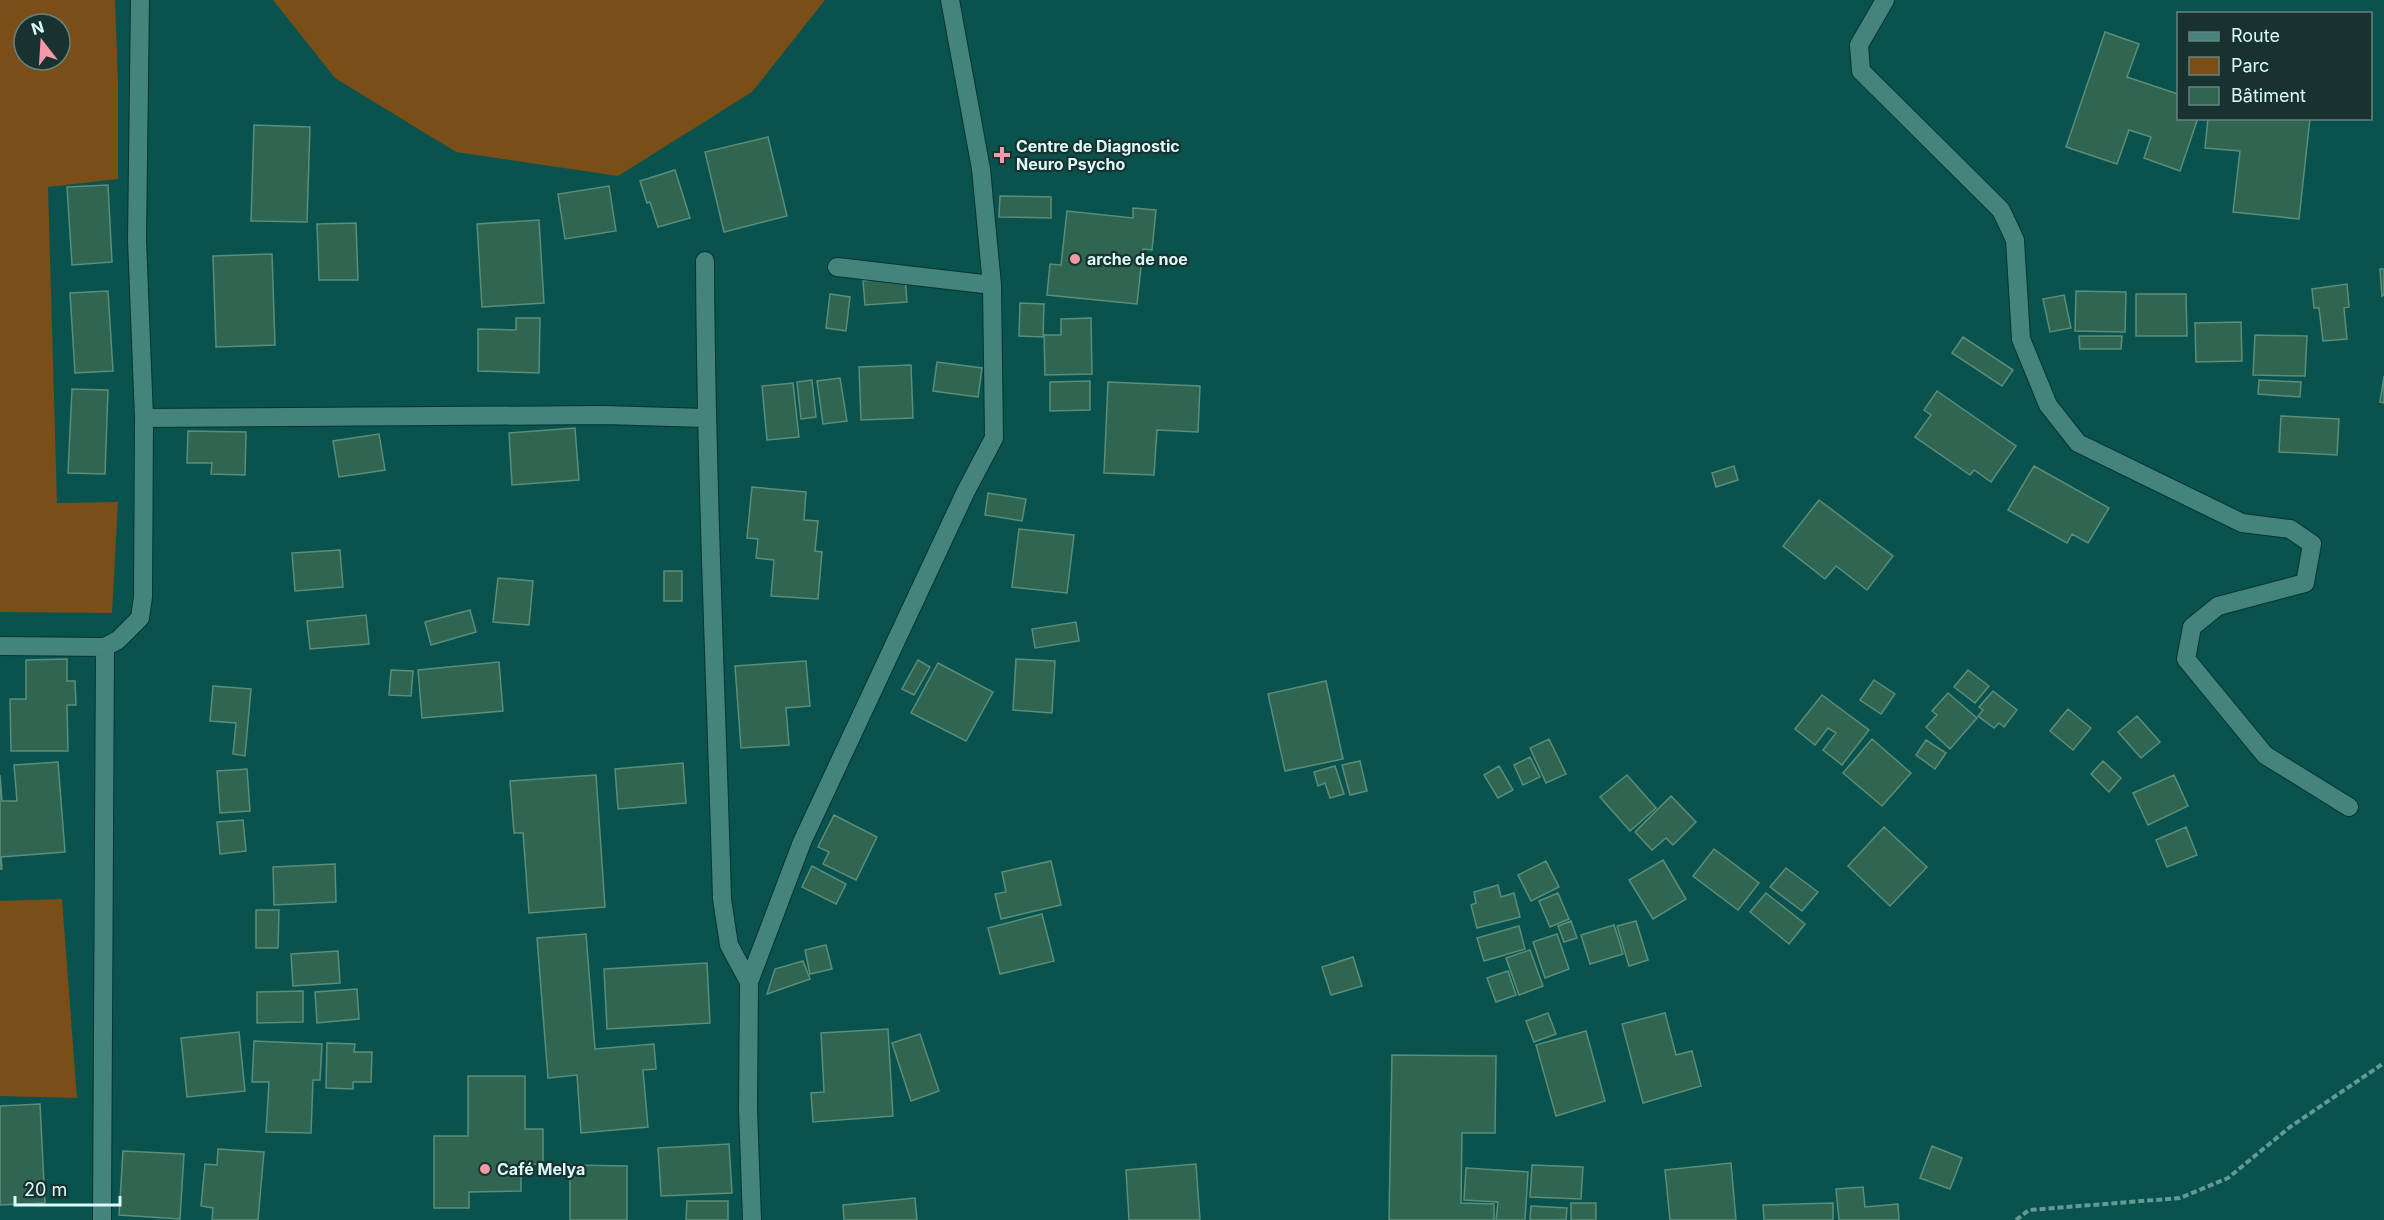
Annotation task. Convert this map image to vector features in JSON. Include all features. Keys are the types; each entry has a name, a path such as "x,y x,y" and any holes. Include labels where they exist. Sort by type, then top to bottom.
{"street":[{"path":"0,646 105,648 118,640 141,618 144,418 137,240 140,0"},
{"path":"752,1220 748,1109 749,982 802,842 966,491 994,438 992,285 981,169 950,0"},
{"path":"1885,0 1859,45 1861,72 2001,210 2015,240 2021,339 2048,405 2054,413 2078,443 2242,523 2290,529 2312,544 2305,583 2217,606 2192,627 2186,659 2265,755 2349,807"},
{"path":"705,261 705,418 712,540 722,899 729,945 749,982"},
{"path":"837,267 992,285"},
{"path":"144,418 604,415 705,418"},
{"path":"102,1220 105,648"}],"path":[{"path":"2016,1220 2029,1209 2180,1198 2228,1178 2290,1127 2384,1063"}],"green space":[{"path":"0,0 115,0 118,179 48,187 57,503 118,502 112,613 0,612"},
{"path":"273,0 825,0 752,92 618,176 456,152 335,78"},
{"path":"62,899 77,1098 0,1096 0,901"}],"building":[{"path":"2105,32 2139,44 2127,77 2177,94 2177,120 2197,120 2180,171 2144,158 2151,137 2129,130 2117,164 2066,147"},
{"path":"2208,120 2310,120 2299,219 2233,212 2240,151 2205,148"},
{"path":"254,125 310,127 307,222 251,221"},
{"path":"768,137 787,216 724,232 705,152"},
{"path":"675,170 690,218 658,227 640,181"},
{"path":"108,185 112,262 72,265 67,187"},
{"path":"609,186 616,231 565,239 558,194"},
{"path":"1000,196 1051,197 1051,218 999,217"},
{"path":"1133,208 1156,210 1152,250 1143,249 1137,304 1047,295 1050,264 1061,265 1067,211 1133,218"},
{"path":"539,220 544,303 482,307 477,224"},
{"path":"356,223 358,280 319,280 317,224"},
{"path":"272,254 275,345 216,347 213,256"},
{"path":"2380,269 2384,269 2384,295 2382,296"},
{"path":"905,277 907,302 865,305 863,281"},
{"path":"2347,284 2349,307 2344,308 2347,339 2323,341 2319,308 2314,308 2312,289"},
{"path":"108,291 113,371 75,373 70,293"},
{"path":"2076,291 2126,292 2125,332 2075,331"},
{"path":"830,294 850,297 846,331 826,328"},
{"path":"2136,294 2186,294 2187,336 2136,336"},
{"path":"2064,295 2071,328 2050,332 2043,299"},
{"path":"1020,303 1044,304 1043,337 1019,336"},
{"path":"516,318 540,318 539,373 478,371 478,329 516,330"},
{"path":"1091,318 1092,374 1045,375 1044,335 1061,335 1061,319"},
{"path":"2241,322 2242,361 2196,362 2195,323"},
{"path":"2255,335 2307,336 2305,376 2253,375"},
{"path":"2079,336 2122,336 2121,349 2080,349"},
{"path":"1963,337 2013,370 2002,386 1952,353"},
{"path":"937,362 982,368 978,397 933,391"},
{"path":"911,365 913,418 861,420 859,367"},
{"path":"2384,376 2384,403 2380,402"},
{"path":"840,378 847,421 823,424 817,381"},
{"path":"812,380 816,417 801,419 797,382"},
{"path":"2259,380 2301,382 2300,397 2258,394"},
{"path":"1090,381 1090,410 1050,411 1050,382"},
{"path":"1108,382 1200,386 1198,432 1157,430 1154,475 1104,473"},
{"path":"793,383 799,437 767,440 762,386"},
{"path":"72,389 108,390 105,474 68,473"},
{"path":"1937,391 2016,446 1991,482 1974,470 1970,475 1915,437 1931,415 1924,410"},
{"path":"2281,416 2339,419 2337,455 2279,452"},
{"path":"575,428 579,480 512,485 509,433"},
{"path":"188,431 246,432 245,475 211,474 212,463 187,463"},
{"path":"379,434 385,470 339,477 333,441"},
{"path":"1734,466 1738,480 1716,487 1712,473"},
{"path":"2034,466 2109,508 2088,543 2072,534 2067,543 2008,510"},
{"path":"752,487 806,492 804,520 818,521 815,551 822,552 818,599 771,596 774,560 756,558 758,539 747,538"},
{"path":"988,493 1026,499 1022,521 985,515"},
{"path":"1819,500 1893,556 1867,590 1836,566 1825,579 1783,546"},
{"path":"1019,529 1074,535 1067,593 1012,587"},
{"path":"340,550 343,587 295,591 292,553"},
{"path":"664,571 682,571 682,601 664,601"},
{"path":"498,578 533,581 529,625 493,622"},
{"path":"470,610 476,632 431,645 425,622"},
{"path":"366,615 369,644 310,649 307,621"},
{"path":"1076,622 1079,641 1035,648 1032,629"},
{"path":"67,659 67,681 75,681 76,705 67,705 68,751 11,751 10,699 26,699 26,660"},
{"path":"1016,659 1055,661 1052,713 1013,710"},
{"path":"918,660 930,667 914,695 902,689"},
{"path":"806,661 810,706 786,708 789,745 741,748 735,666"},
{"path":"499,662 503,711 422,718 418,670"},
{"path":"938,663 993,692 966,741 911,713"},
{"path":"391,670 413,671 411,696 389,695"},
{"path":"1968,670 1989,686 1975,703 1954,687"},
{"path":"1874,680 1895,694 1881,714 1860,700"},
{"path":"1326,681 1343,759 1285,771 1268,694"},
{"path":"213,686 251,689 245,756 233,754 236,723 210,721"},
{"path":"1993,691 2017,710 2004,727 1999,723 1994,728 1978,716 1983,710 1979,707"},
{"path":"1948,693 1977,718 1950,749 1926,727 1937,715 1932,711"},
{"path":"1822,695 1869,730 1842,765 1823,750 1836,733 1828,728 1815,745 1795,729"},
{"path":"2068,709 2091,728 2073,750 2050,731"},
{"path":"2137,716 2160,742 2141,758 2118,732"},
{"path":"1549,739 1566,774 1546,783 1530,748"},
{"path":"1872,739 1911,773 1882,806 1843,773"},
{"path":"1926,740 1946,753 1935,769 1916,755"},
{"path":"1530,757 1540,777 1523,785 1514,765"},
{"path":"1360,761 1367,791 1350,795 1342,765"},
{"path":"2103,761 2121,778 2109,792 2091,774"},
{"path":"58,762 65,852 1,857 2,869 0,869 0,775 2,801 17,801 14,765"},
{"path":"683,763 686,803 618,809 615,769"},
{"path":"1335,766 1344,794 1330,798 1325,783 1318,786 1314,772"},
{"path":"1499,766 1513,790 1498,798 1484,775"},
{"path":"247,769 250,811 220,813 217,771"},
{"path":"596,775 605,907 529,913 523,833 514,833 510,781"},
{"path":"1627,775 1656,808 1630,831 1600,797"},
{"path":"2174,775 2188,806 2148,825 2133,793"},
{"path":"1671,796 1696,822 1673,845 1666,838 1652,850 1635,832"},
{"path":"834,815 877,837 856,880 823,864 829,852 818,847"},
{"path":"243,820 246,851 220,854 217,822"},
{"path":"1884,827 1927,867 1890,906 1848,866"},
{"path":"2186,827 2197,855 2167,867 2156,840"},
{"path":"1714,849 1759,883 1738,910 1693,876"},
{"path":"1663,860 1686,899 1653,919 1629,880"},
{"path":"1051,861 1061,905 1001,919 995,894 1006,892 1002,872"},
{"path":"1546,861 1559,887 1531,901 1518,875"},
{"path":"335,864 336,902 274,905 273,867"},
{"path":"812,866 846,884 836,904 802,887"},
{"path":"1786,868 1818,892 1802,911 1770,887"},
{"path":"1498,885 1501,897 1514,893 1520,917 1477,928 1471,905 1476,903 1474,892"},
{"path":"1558,893 1569,919 1550,927 1539,901"},
{"path":"1766,893 1805,924 1789,944 1750,912"},
{"path":"256,910 279,910 278,948 256,948"},
{"path":"1042,914 1054,961 1000,974 988,928"},
{"path":"1571,921 1577,938 1564,942 1558,926"},
{"path":"1636,921 1648,960 1629,966 1617,926"},
{"path":"1614,925 1623,954 1590,964 1581,935"},
{"path":"1519,926 1525,949 1484,961 1477,938"},
{"path":"586,934 595,1049 654,1044 656,1069 643,1070 648,1127 581,1133 577,1075 548,1078 537,938"},
{"path":"1557,934 1569,969 1545,978 1533,942"},
{"path":"826,945 832,969 810,974 805,950"},
{"path":"1530,950 1543,986 1519,995 1506,958"},
{"path":"338,951 340,983 293,986 291,954"},
{"path":"1353,957 1362,986 1331,995 1322,967"},
{"path":"803,961 810,979 767,994 775,969"},
{"path":"707,963 710,1023 607,1029 604,969"},
{"path":"1508,971 1516,995 1496,1002 1487,978"},
{"path":"357,989 359,1019 317,1023 315,992"},
{"path":"303,991 303,1022 257,1023 257,992"},
{"path":"1548,1013 1556,1034 1534,1042 1526,1021"},
{"path":"1665,1013 1676,1055 1692,1051 1701,1086 1643,1103 1622,1024"},
{"path":"888,1029 893,1116 813,1122 811,1093 824,1092 821,1033"},
{"path":"1586,1031 1605,1101 1556,1116 1536,1045"},
{"path":"239,1032 245,1091 187,1097 181,1038"},
{"path":"920,1034 939,1091 911,1101 892,1043"},
{"path":"254,1041 322,1044 320,1080 313,1080 311,1133 266,1132 269,1082 252,1082"},
{"path":"327,1043 355,1044 354,1052 372,1052 371,1082 353,1082 353,1089 326,1088"},
{"path":"1392,1055 1496,1056 1495,1133 1462,1133 1461,1203 1494,1204 1494,1220 1389,1220"},
{"path":"468,1076 525,1076 525,1129 543,1129 543,1164 521,1164 521,1191 469,1192 469,1208 434,1208 434,1136 468,1136"},
{"path":"40,1104 45,1203 0,1205 0,1106"},
{"path":"729,1144 732,1193 661,1196 658,1148"},
{"path":"1932,1146 1962,1158 1950,1189 1920,1178"},
{"path":"218,1149 264,1152 258,1220 212,1220 213,1208 201,1206 205,1164 217,1165"},
{"path":"123,1151 184,1154 180,1219 119,1215"},
{"path":"1731,1163 1736,1220 1670,1220 1665,1170"},
{"path":"1196,1164 1200,1220 1129,1220 1126,1170"},
{"path":"570,1165 627,1166 627,1220 570,1220"},
{"path":"1532,1165 1583,1167 1581,1199 1530,1197"},
{"path":"1466,1168 1528,1172 1525,1220 1496,1220 1498,1202 1464,1200"},
{"path":"1863,1187 1865,1207 1898,1204 1899,1220 1839,1220 1836,1189"},
{"path":"915,1198 917,1220 844,1220 843,1205"},
{"path":"687,1201 728,1201 728,1220 686,1220"},
{"path":"1571,1203 1596,1203 1596,1220 1571,1220"},
{"path":"1833,1203 1833,1220 1764,1220 1763,1205"},
{"path":"1531,1206 1567,1208 1566,1220 1530,1220"}],"place":[{"name":"Centre de Diagnostic Neuro Psycho","path":"1002,155"},
{"name":"arche de noe","path":"1075,259"},
{"name":"Café Melya","path":"485,1169"}]}
